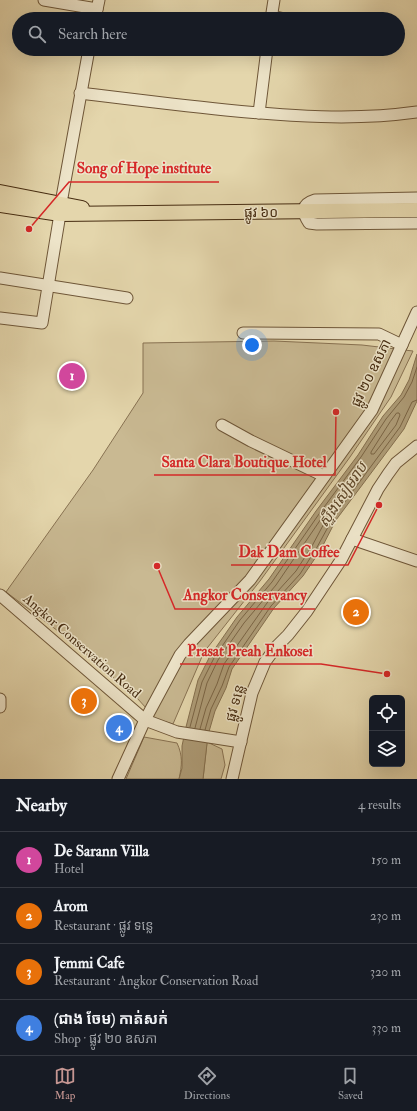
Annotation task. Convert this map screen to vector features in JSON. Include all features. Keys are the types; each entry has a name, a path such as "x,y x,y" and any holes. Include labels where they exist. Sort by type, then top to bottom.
{"main road":[{"name":"ផ្លូវ ៦០","path":"0,192 61,208"},
{"name":"ផ្លូវ ៦០","path":"0,205 105,212 417,210"}],"street":[{"path":"44,0 96,9"},
{"path":"272,12 274,0"},
{"path":"0,318 42,323 47,286 88,56"},
{"path":"259,113 266,56"},
{"path":"80,94 259,113 321,117 374,117 417,112"},
{"path":"417,198 315,200 306,203 304,207 305,217 309,223 417,223"},
{"path":"0,278 127,298"},
{"name":"ផ្លូវ ២០ ឧសភា","path":"118,779 145,720 180,655 250,580 372,410 417,312"},
{"path":"243,333 379,334 402,344"},
{"path":"222,425 251,441 324,476"},
{"name":"ផ្លូវ ទន្លេ","path":"232,779 252,693 265,662 307,611 341,560 378,489 388,474 396,463 417,446"},
{"path":"352,538 417,561"},
{"name":"Angkor Conservation Road","path":"0,595 145,720"},
{"path":"0,699 0,707"},
{"path":"145,720 177,732 241,742"}],"shaded area":[{"path":"274,341 362,345 413,351 391,397 350,457 260,581 204,652 173,724 156,719 137,698 66,637 6,592 93,470 143,393 143,343"},
{"path":"144,737 177,743 181,761 179,779 126,779"},
{"path":"207,742 222,749 225,765 221,779 203,779"}],"water":[{"name":"ស្ទឹងសៀមរាប","path":"417,354 417,401 404,429 336,520 320,551 303,576 274,608 232,669 226,688 215,711 208,735 203,779 179,779 182,768 182,746 186,727 198,680 210,656 237,617 269,579 316,511 358,455 383,416 401,395 409,380"}],"place":[{"name":"Song of Hope institute","path":"29,229"},
{"name":"De Sarann Villa","path":"72,376"},
{"name":"Santa Clara Boutique Hotel","path":"336,412"},
{"name":"Dak Dam Coffee","path":"379,505"},
{"name":"Angkor Conservancy","path":"157,566"},
{"name":"Arom","path":"356,612"},
{"name":"Prasat Preah Enkosei","path":"387,674"},
{"name":"Jemmi Cafe","path":"84,701"},
{"name":"(ជាង ចែម) កាត់សក់","path":"119,728"}]}
